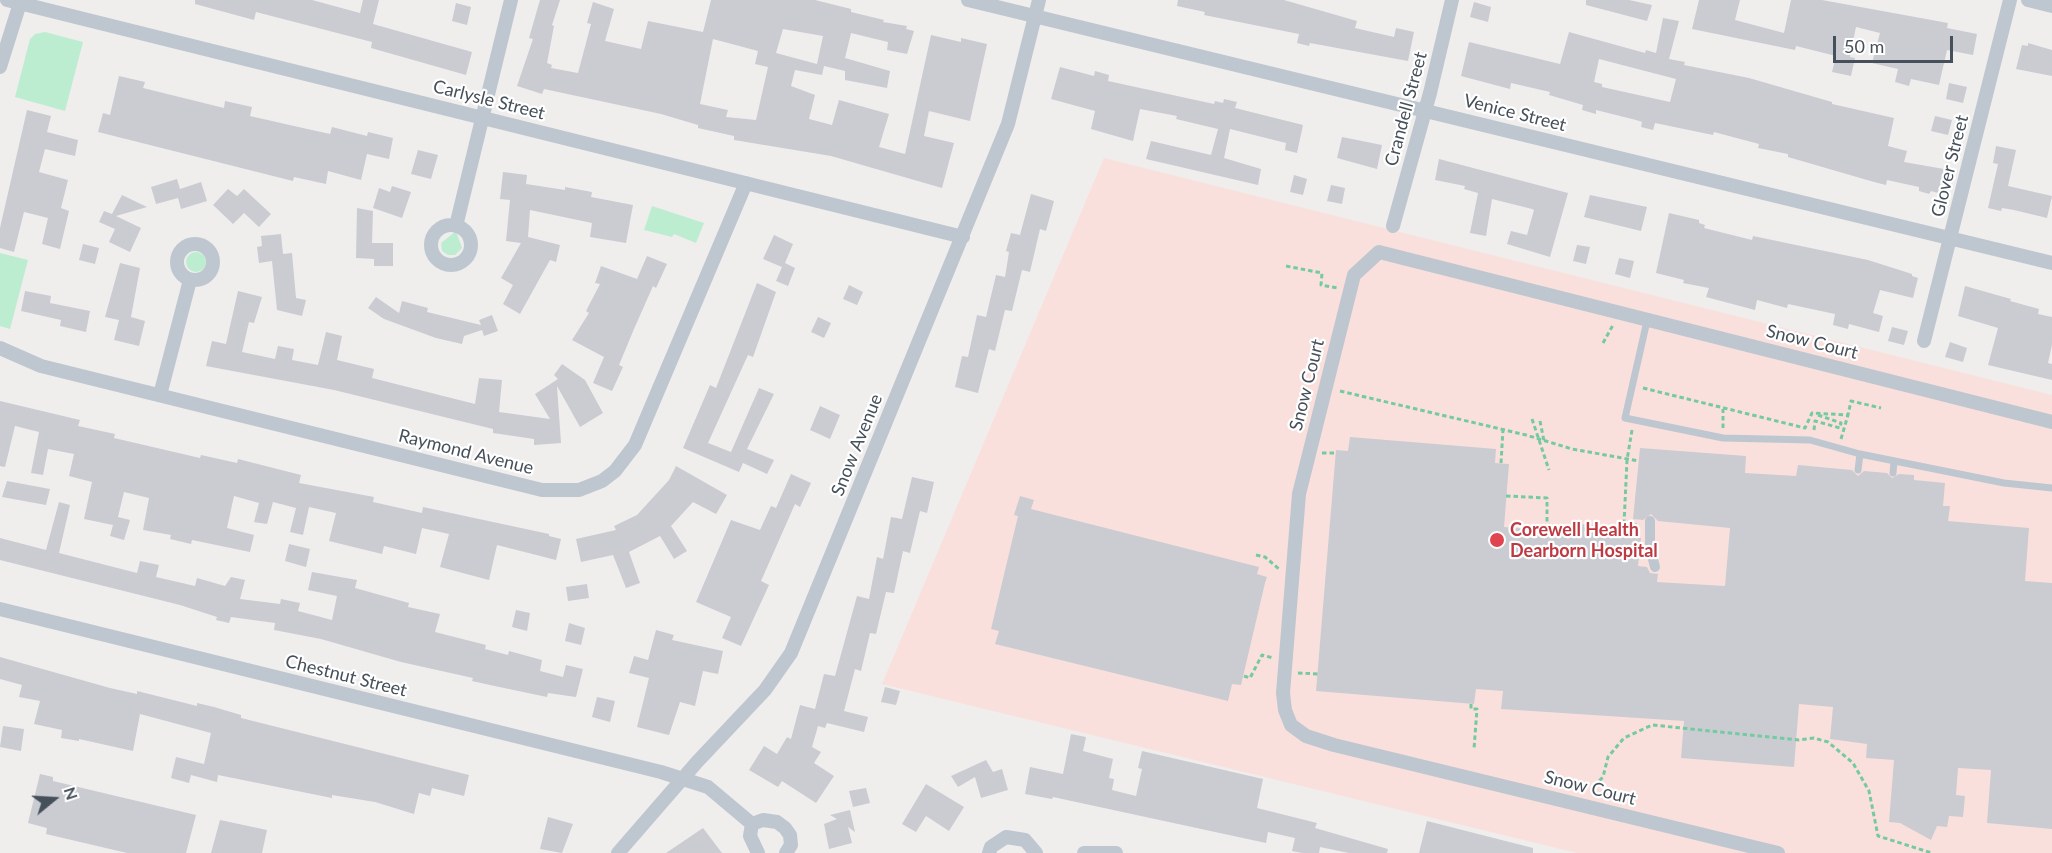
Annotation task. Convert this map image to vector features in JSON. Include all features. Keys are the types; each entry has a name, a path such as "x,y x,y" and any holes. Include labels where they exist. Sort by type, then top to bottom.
{"street":[{"path":"456,226 511,0"},
{"name":"Venice Street","path":"968,0 2052,263"},
{"name":"Snow Avenue","path":"618,853 683,778 772,682 791,653 1008,124 1039,0"},
{"name":"Crandell Street","path":"1393,226 1425,111 1452,0"},
{"name":"Glover Street","path":"1924,341 2010,0"},
{"path":"2028,0 2052,6"},
{"path":"0,67 16,1"},
{"name":"Carlysle Street","path":"16,1 963,237"},
{"name":"Raymond Avenue","path":"0,348 41,366 542,490 567,491 591,486 615,471 635,445 746,183"},
{"name":"Snow Court","path":"1778,853 1334,745 1301,734 1291,725 1282,693 1299,494 1350,284 1359,269 1378,252 2052,422"},
{"path":"160,395 190,280"},
{"path":"1650,524 1650,548 1655,567"},
{"name":"Chestnut Street","path":"0,609 683,778 708,787 752,824"},
{"path":"758,853 750,836 752,824 763,820 777,822 790,835 791,845 786,853"},
{"path":"988,853 991,847 1006,837 1025,840 1036,853"},
{"path":"1084,853 1116,853"}],"lane":[{"path":"1647,321 1625,418 1723,438 1810,440 1860,454 2004,483 2052,488"},
{"path":"1858,470 1860,454"},
{"path":"1893,473 1894,461"}],"path":[{"path":"501,104 509,104"},
{"path":"1286,266 1322,273 1321,285 1340,288"},
{"path":"1603,343 1614,324"},
{"path":"1641,387 1805,428 1809,416 1815,414 1848,415"},
{"path":"1336,389 1544,441 1639,461"},
{"path":"1832,435 1842,438 1851,401 1881,408"},
{"path":"1723,438 1724,409"},
{"path":"1815,414 1818,417 1841,423 1840,428 1815,421 1813,430 1823,433"},
{"path":"1532,419 1549,470"},
{"path":"1540,422 1544,441"},
{"path":"1501,463 1503,429"},
{"path":"1624,524 1627,460 1632,430"},
{"path":"1318,452 1335,453"},
{"path":"1506,496 1547,498 1547,522 1550,527 1612,531 1624,524 1650,524"},
{"path":"1256,555 1265,557 1283,572"},
{"path":"1244,676 1250,678 1262,656 1275,658"},
{"path":"1296,673 1318,674"},
{"path":"1471,704 1471,709 1477,709 1474,749"},
{"path":"1593,787 1603,777 1608,757 1624,738 1652,725 1668,724 1799,740 1814,738 1828,742 1853,763 1869,791 1878,836 1932,853"}],"shaded area":[{"name":"Corewell Health Dearborn Hospital","path":"1104,158 2052,395 2052,853 1577,853 882,684"}],"green space":[{"path":"45,32 83,42 65,111 15,97 30,39 35,34"},
{"path":"652,206 704,223 696,243 674,234 672,237 644,230"},
{"path":"456,231 462,248 455,255 448,255 442,251 441,243"},
{"path":"192,252 200,252 206,258 206,266 200,272 192,272 186,266 186,258"},
{"path":"0,253 28,260 10,329 0,326"}],"building":[{"path":"195,0 312,0 360,13 363,0 379,0 373,24 472,52 466,75 371,48 372,42 256,12 254,20 195,4"},
{"path":"540,0 560,0 552,25 554,26 547,63 552,65 551,68 578,73 591,24 587,23 593,2 614,9 605,41 641,49 648,21 703,32 711,0 815,0 851,9 851,12 884,20 883,22 907,26 906,29 914,31 907,54 887,50 888,42 851,33 845,58 890,71 887,88 845,80 845,71 824,66 822,75 795,70 791,86 815,95 809,119 832,125 839,100 889,114 879,147 905,154 931,35 961,42 961,38 987,44 970,121 929,111 924,136 954,143 942,188 831,156 734,140 734,136 698,128 698,125 661,114 544,89 542,94 517,86 533,39 529,38","holes":["783,29 823,36 817,64 776,53","713,39 758,51 755,64 768,67 756,120 726,117 728,110 700,104"]},
{"path":"1178,0 1284,0 1357,21 1355,28 1394,37 1396,28 1414,32 1408,61 1310,43 1309,46 1297,43 1299,34 1204,15 1205,12 1177,6"},
{"path":"1586,0 1629,0 1652,5 1647,21 1586,5"},
{"path":"1699,0 1740,0 1735,20 1784,33 1791,0 1822,0 1948,23 1947,28 1977,34 1973,55 1947,50 1939,85 1911,79 1909,86 1895,82 1898,69 1872,63 1880,33 1856,27 1850,57 1855,58 1851,76 1832,72 1836,56 1796,46 1795,50 1692,29"},
{"path":"1474,2 1491,7 1488,22 1470,17"},
{"path":"456,3 471,7 467,25 452,21"},
{"path":"1663,18 1679,21 1669,59 1685,62 1684,65 1749,78 1832,102 1832,104 1894,118 1888,146 1907,151 1904,162 1944,169 1938,193 1931,191 1929,194 1919,191 1919,187 1887,180 1886,185 1874,182 1788,157 1788,154 1758,148 1759,144 1714,132 1713,135 1655,123 1653,130 1641,127 1642,122 1636,120 1596,110 1596,114 1582,110 1583,105 1549,95 1550,92 1511,83 1510,89 1461,76 1469,42 1560,64 1569,32 1645,53 1646,50 1656,53","holes":["1599,59 1676,79 1670,102 1602,87 1602,84 1594,82"]},
{"path":"2028,43 2052,50 2052,76 2016,69 2022,45 2028,46"},
{"path":"1060,67 1094,76 1095,71 1109,75 1108,81 1214,104 1215,101 1223,103 1224,99 1237,102 1235,108 1303,125 1297,153 1285,150 1286,143 1230,129 1224,158 1261,169 1258,185 1146,159 1151,141 1211,155 1218,129 1176,119 1177,116 1140,109 1133,141 1091,129 1095,111 1051,99"},
{"path":"119,76 145,82 143,88 224,108 225,101 252,107 250,116 294,126 330,134 332,127 367,136 368,132 393,138 389,159 367,154 361,180 328,171 326,184 294,177 293,181 98,132 103,113 110,115"},
{"path":"1949,83 1967,87 1963,103 1946,99"},
{"path":"27,110 51,116 47,132 78,140 75,156 45,149 39,172 68,180 61,208 69,211 60,249 42,244 48,218 24,212 14,252 0,248 0,228"},
{"path":"1935,116 1952,120 1948,135 1931,131"},
{"path":"1342,137 1382,145 1377,169 1337,158"},
{"path":"1996,146 2016,150 2008,186 2052,196 2047,218 2014,210 2002,208 2001,211 1988,208 1998,164 1993,163"},
{"path":"418,150 438,155 431,179 411,174"},
{"path":"1439,159 1568,193 1550,257 1507,244 1511,231 1527,235 1534,210 1532,209 1492,199 1486,236 1470,233 1478,193 1464,189 1465,186 1435,180"},
{"path":"503,172 527,175 526,184 592,192 591,197 633,205 626,243 590,237 592,223 530,210 528,237 560,245 556,262 550,260 520,314 503,304 513,285 501,278 521,243 506,241 510,200 500,199"},
{"path":"1294,175 1307,179 1303,195 1290,192"},
{"path":"177,179 180,189 201,182 207,201 181,209 178,198 156,204 151,187"},
{"path":"1331,185 1345,188 1342,204 1327,201"},
{"path":"392,186 411,192 402,218 373,208 379,188 390,192"},
{"path":"228,189 237,196 244,189 271,214 259,227 244,213 233,224 213,205"},
{"path":"1031,194 1054,201 1046,231 1040,229 1030,272 1022,270 1012,311 1005,310 995,351 989,349 978,393 955,387 962,356 968,357 977,315 986,317 996,275 1005,277 1009,252 1006,251 1011,233 1020,235"},
{"path":"122,195 147,207 116,216 141,228 130,252 109,242 115,229 99,222 104,211 112,214"},
{"path":"1590,195 1647,207 1641,231 1584,217"},
{"path":"357,208 373,211 372,243 393,243 393,266 374,266 374,259 356,258"},
{"path":"1669,213 1699,220 1699,223 1705,225 1704,228 1752,240 1753,236 1868,260 1912,274 1918,278 1913,298 1880,290 1873,313 1883,316 1879,332 1849,324 1848,329 1833,325 1835,314 1788,304 1787,308 1757,300 1755,310 1706,297 1709,288 1683,283 1684,280 1656,273"},
{"path":"281,234 283,254 292,253 296,298 306,300 302,316 277,310 272,261 259,263 257,247 262,246 261,236"},
{"path":"774,235 793,244 785,263 795,268 788,286 776,281 782,267 763,259"},
{"path":"83,244 99,248 95,264 79,260"},
{"path":"1577,245 1590,247 1586,264 1573,261"},
{"path":"647,256 667,264 656,288 653,286 634,329 619,365 623,367 612,391 593,383 604,357 572,340 589,313 586,311 600,284 595,283 601,266 637,279"},
{"path":"1619,258 1634,261 1630,278 1615,274"},
{"path":"120,263 140,268 131,317 145,321 139,346 114,340 119,320 105,317"},
{"path":"757,283 776,292 753,357 748,355 708,443 731,452 759,388 774,394 747,449 774,460 767,474 743,463 739,472 683,448 710,385 716,388"},
{"path":"849,285 863,292 857,305 843,299"},
{"path":"1965,286 2011,299 2010,301 2039,309 2038,314 2052,317 2052,345 2048,363 2052,364 2052,380 1988,365 1998,328 1958,316"},
{"path":"25,291 51,296 50,303 90,311 86,332 60,326 61,320 21,311"},
{"path":"238,291 262,297 254,323 249,322 242,352 275,359 278,346 294,349 292,360 318,365 326,332 342,336 337,360 374,369 372,378 475,404 479,378 502,380 499,412 550,419 535,394 558,379 554,375 562,364 585,380 603,413 580,427 557,386 561,443 534,445 534,439 493,433 493,429 334,390 206,366 212,341 226,344"},
{"path":"376,297 399,313 402,301 428,308 427,312 481,325 479,320 492,315 498,331 484,336 482,330 464,336 462,344 436,338 384,319 368,308"},
{"path":"818,317 831,323 824,338 811,332"},
{"path":"1892,327 1908,331 1904,345 1888,341"},
{"path":"1950,342 1967,348 1963,362 1945,357"},
{"path":"0,401 80,420 78,426 115,434 114,438 200,458 201,455 237,463 238,459 301,475 299,483 374,497 373,502 422,513 423,507 549,534 549,536 561,539 556,560 497,545 489,580 440,567 449,534 422,528 416,554 384,546 382,554 329,541 336,513 309,507 303,535 290,532 296,508 273,502 267,524 254,522 259,503 234,496 227,528 254,535 250,552 192,540 191,544 170,539 171,535 143,530 149,498 124,492 118,517 130,520 124,540 110,536 113,525 84,519 92,482 69,476 74,454 48,449 43,475 31,473 39,432 15,426 5,467 0,466"},
{"path":"820,406 840,415 830,439 810,430"},
{"path":"1350,437 1496,449 1495,463 1509,464 1504,527 1571,532 1572,525 1588,524 1596,526 1595,534 1641,538 1638,566 1647,567 1650,573 1658,574 1657,582 1725,586 1730,528 1658,521 1651,514 1643,520 1633,519 1640,448 1746,456 1745,473 1796,476 1798,465 1852,470 1858,476 1864,471 1887,473 1892,478 1899,474 1914,475 1914,480 1945,483 1943,506 1950,506 1948,521 2029,528 2025,581 2052,583 2052,829 1987,823 1991,770 1958,768 1956,795 1965,796 1963,817 1949,816 1947,827 1937,826 1931,840 1900,823 1889,822 1894,760 1866,758 1867,744 1830,739 1833,707 1799,704 1794,767 1681,758 1684,721 1501,709 1503,691 1476,689 1474,704 1316,691 1336,450 1348,451"},
{"path":"676,466 727,495 716,514 693,502 671,526 687,551 674,559 660,536 629,552 640,583 626,588 613,555 581,562 576,539 616,530 614,526 637,515 669,480"},
{"path":"791,474 811,483 800,507 795,504 761,581 769,585 741,646 722,638 731,617 696,602 731,520 760,530 771,506 776,508"},
{"path":"912,477 934,482 927,513 920,511 910,553 903,551 894,593 886,592 876,634 870,633 861,671 855,669 844,711 868,717 864,732 827,723 825,728 818,726 812,747 821,752 814,763 834,776 816,803 782,781 778,787 749,770 764,746 777,754 787,737 791,739 800,705 815,709 824,674 835,676 857,596 869,599 877,557 883,559 891,517 902,519"},
{"path":"7,481 50,489 46,505 2,497"},
{"path":"1020,496 1034,500 1031,509 1259,567 1257,574 1267,577 1241,685 1232,684 1228,701 995,644 999,631 991,629 1018,516 1014,515"},
{"path":"59,502 70,505 59,553 137,573 140,561 159,565 156,577 195,586 197,578 225,586 231,577 245,580 240,599 280,604 281,599 300,603 298,611 332,620 337,596 308,590 312,572 357,580 355,588 409,603 408,607 440,614 435,632 486,645 485,649 508,655 509,651 542,660 540,671 563,677 566,665 583,669 576,697 548,693 547,697 472,681 473,678 401,662 321,639 274,630 275,623 231,617 229,623 180,605 0,560 0,538 46,550"},
{"path":"289,544 310,549 306,567 285,561"},
{"path":"587,584 589,598 568,601 566,587"},
{"path":"516,610 530,613 527,631 512,627"},
{"path":"569,623 585,628 581,645 565,641"},
{"path":"656,630 674,635 672,640 723,651 718,674 703,671 695,706 680,702 669,735 637,727 649,678 629,673 634,656 648,660"},
{"path":"0,657 110,688 137,694 137,691 197,706 197,703 214,707 241,715 241,718 469,775 464,796 432,788 430,796 419,793 414,814 375,802 332,795 332,798 218,775 217,782 191,775 189,783 171,778 176,757 204,764 211,733 140,714 133,751 79,739 79,741 61,738 62,730 34,724 40,701 19,697 22,685 0,679"},
{"path":"885,687 900,691 896,705 881,702"},
{"path":"597,697 615,701 610,722 592,717"},
{"path":"3,726 24,729 21,751 0,747"},
{"path":"1071,734 1086,737 1083,751 1113,759 1109,778 1114,779 1112,790 1136,796 1142,769 1138,768 1142,751 1263,779 1257,808 1317,823 1315,828 1388,849 1387,853 1349,853 1320,847 1319,853 1302,853 1292,851 1295,838 1268,832 1266,843 1053,797 1052,799 1025,794 1030,767 1063,774"},
{"path":"986,760 993,772 1002,769 1008,790 981,798 975,777 958,787 951,776"},
{"path":"40,774 53,777 53,781 196,815 186,853 127,853 46,834 47,828 28,823"},
{"path":"926,784 964,807 949,831 926,816 916,832 902,824"},
{"path":"866,788 870,803 853,807 849,791"},
{"path":"850,810 855,832 848,827 852,843 829,849 824,824 837,819 830,815"},
{"path":"548,817 573,824 562,853 540,849"},
{"path":"220,820 267,830 262,853 211,853"},
{"path":"1427,821 1533,848 1533,853 1419,853"},
{"path":"703,828 722,853 666,853"}],"place":[{"name":"Corewell Health Dearborn Hospital","path":"1497,540"}]}
